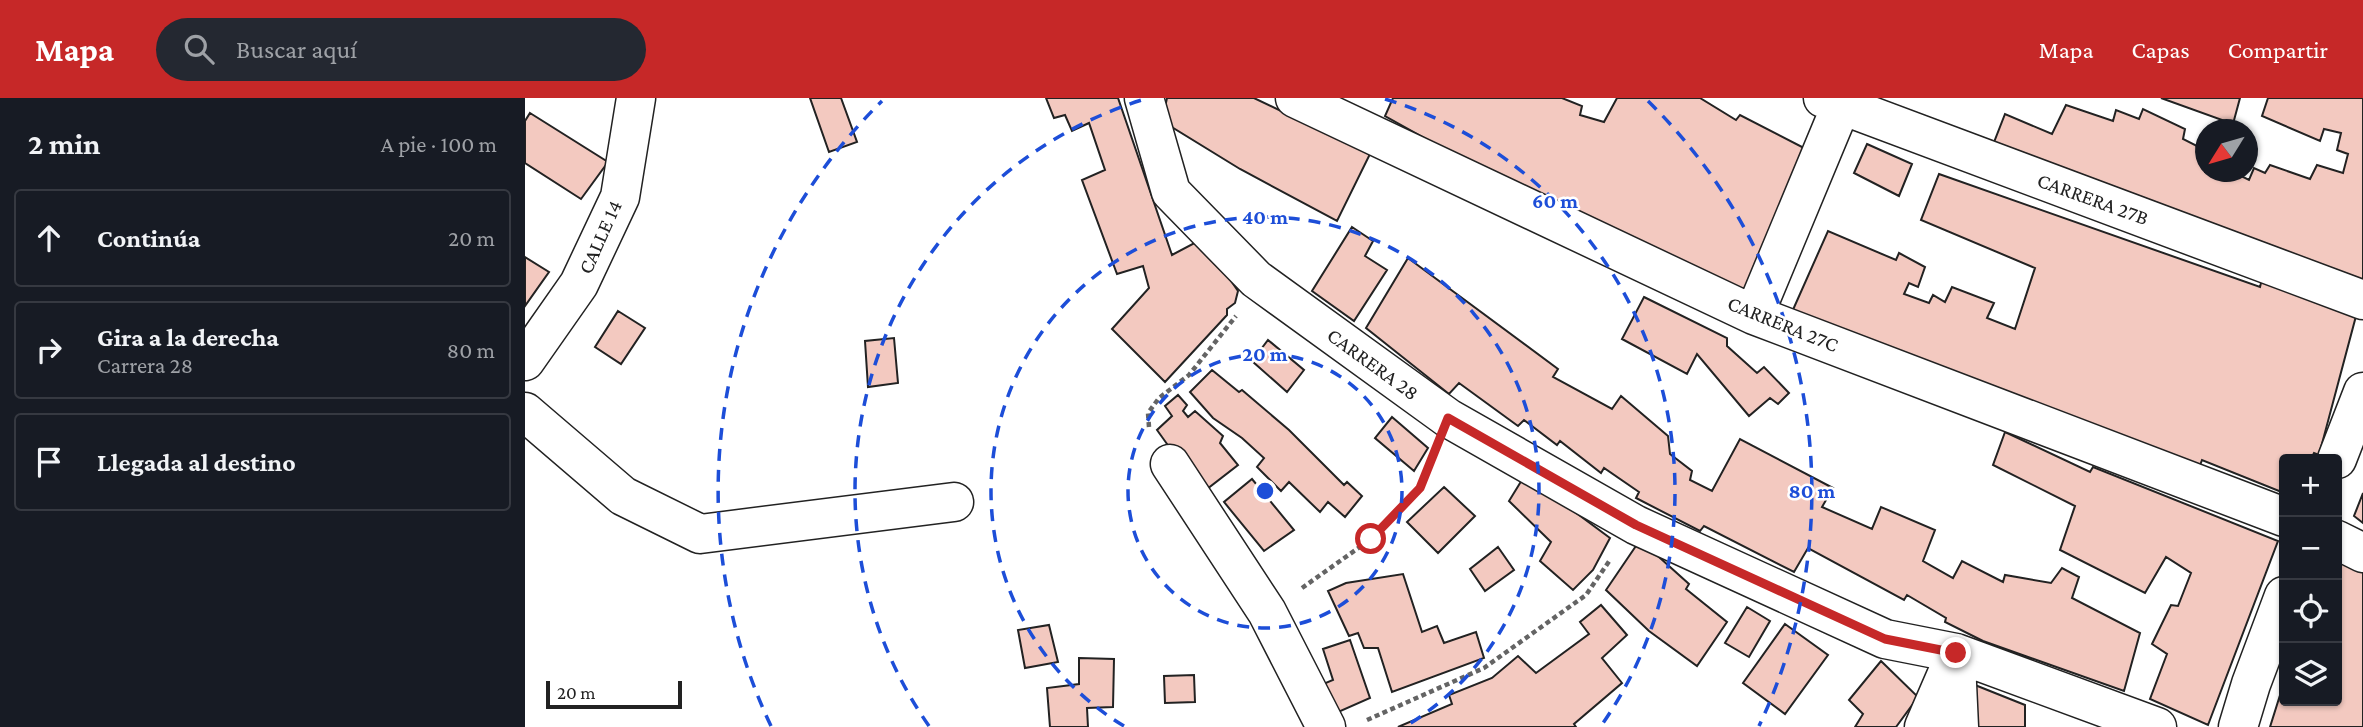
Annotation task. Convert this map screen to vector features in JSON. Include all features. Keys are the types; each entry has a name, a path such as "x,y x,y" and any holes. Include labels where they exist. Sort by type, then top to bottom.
{"street":[{"name":"CALLE 14","path":"525,360 579,284 620,197 636,98"},
{"name":"CARRERA 28","path":"1144,98 1171,192 1256,279 1448,418 1636,525 1885,639 1956,653 2157,727"},
{"name":"CARRERA 27C","path":"1295,98 1754,314 2279,515"},
{"path":"1754,314 1832,102"},
{"name":"CARRERA 27B","path":"1832,102 2363,300"},
{"path":"2339,454 2363,392"},
{"path":"525,412 623,496 700,534 954,502"},
{"path":"1170,464 1344,724"},
{"path":"2342,542 2363,552"},
{"path":"2238,727 2279,610"},
{"path":"1924,727 1956,653"},
{"path":"1956,653 1959,727"}],"path":[{"path":"1170,464 1150,430 1148,413 1159,398 1189,375 1240,311 1256,279"},
{"path":"1267,612 1371,539 1420,488 1448,418"},
{"path":"1344,724 1484,668 1586,595 1628,534 1609,509"}],"building":[{"path":"810,98 841,98 857,142 829,152"},
{"path":"1046,98 1118,98 1172,255 1202,239 1238,291 1235,303 1227,309 1227,315 1165,382 1112,329 1149,288 1143,266 1117,274 1082,180 1105,170 1089,123 1072,131 1065,115 1054,118"},
{"path":"1167,98 1254,98 1370,154 1337,221 1240,169 1162,121"},
{"path":"1393,98 1562,98 1582,106 1580,115 1604,122 1617,98 1700,98 1736,120 1740,115 1806,149 1746,292 1437,145 1385,116"},
{"path":"2161,98 2240,98 2234,119 2219,119"},
{"path":"2268,98 2363,98 2363,280 1991,150 2005,114 2052,134 2066,105 2113,121 2116,110 2139,119 2143,109 2185,129 2183,139 2195,145 2195,182 2258,182 2258,170 2265,173 2270,165 2310,179 2317,165 2343,173 2348,154 2337,150 2341,133 2324,129 2320,141 2262,116"},
{"path":"530,113 608,162 581,199 525,163 525,121"},
{"path":"1867,144 1912,164 1899,196 1854,173"},
{"path":"1939,174 2260,287 2262,279 2356,316 2319,454 2279,454 2279,491 2202,460 2199,468 1792,312 1828,231 1896,260 1899,253 1925,267 1918,287 1909,283 1904,294 1929,303 1933,295 1945,302 1952,287 1994,303 1987,318 2015,329 2035,268 1921,220"},
{"path":"1352,227 1373,241 1365,256 1387,270 1354,321 1312,291"},
{"path":"525,257 549,272 525,306"},
{"path":"1408,258 1558,369 1553,377 1612,409 1621,396 1668,436 1670,454 1692,471 1690,480 1712,491 1740,439 1833,488 1822,507 1872,529 1881,507 1935,530 1923,561 1953,578 1962,561 2003,582 2005,575 2051,583 2062,568 2079,577 2072,598 2140,633 2124,691 1983,641 1945,622 1946,618 1907,595 1904,600 1808,548 1794,572 1704,526 1700,531 1636,498 1639,492 1604,468 1601,473 1560,441 1557,445 1524,420 1518,426 1459,383 1449,394 1366,328"},
{"path":"1644,297 1727,338 1727,346 1757,373 1764,367 1789,393 1778,404 1770,398 1749,416 1697,354 1687,374 1622,339"},
{"path":"618,311 645,328 621,364 595,347"},
{"path":"894,338 898,383 868,387 865,341"},
{"path":"1268,340 1304,370 1287,392 1252,361"},
{"path":"1212,370 1239,392 1242,390 1289,430 1344,485 1347,482 1362,496 1345,517 1328,502 1320,512 1289,482 1281,491 1257,467 1264,458 1242,438 1213,418 1190,392"},
{"path":"1178,395 1187,405 1183,411 1188,417 1195,411 1223,436 1220,443 1238,465 1207,489 1195,483 1157,430 1172,416 1165,406"},
{"path":"1392,417 1428,448 1414,471 1375,438"},
{"path":"2005,432 2090,472 2093,467 2278,541 2208,725 2150,699 2167,654 2152,644 2171,605 2178,606 2191,573 2166,557 2145,593 2060,550 2075,506 1993,465"},
{"path":"1525,475 1610,538 1593,570 1573,590 1540,561 1551,542 1509,501"},
{"path":"1252,479 1294,530 1264,551 1224,502"},
{"path":"1444,487 1475,516 1438,553 1407,522"},
{"path":"2363,493 2363,523 2354,516"},
{"path":"1640,540 1689,584 1686,589 1727,622 1697,666 1649,631 1606,590"},
{"path":"1498,547 1514,570 1485,591 1470,569"},
{"path":"2342,555 2363,564 2363,727 2270,727 2279,698 2279,706 2342,706"},
{"path":"1403,574 1422,632 1437,626 1444,643 1476,632 1484,658 1392,692 1378,648 1364,648 1358,633 1349,636 1328,591 1346,583"},
{"path":"1601,605 1627,635 1602,658 1622,683 1574,724 1576,727 1398,727 1452,704 1449,695 1492,678 1518,656 1536,673 1589,634 1580,622"},
{"path":"1747,607 1770,621 1749,657 1725,643"},
{"path":"1785,624 1828,655 1785,714 1743,683"},
{"path":"1049,625 1058,662 1025,668 1018,630"},
{"path":"1350,640 1370,698 1327,717 1316,687 1333,680 1323,649"},
{"path":"1079,658 1114,659 1113,707 1087,708 1088,727 1050,727 1047,688 1079,684"},
{"path":"1881,661 1918,697 1896,727 1855,727 1863,714 1849,700"},
{"path":"1194,675 1195,702 1165,703 1164,676"},
{"path":"1975,685 2025,705 2025,727 1971,727"}],"route":[{"path":"1371,539 1420,488 1448,418 1636,525 1885,639 1956,653"}]}
